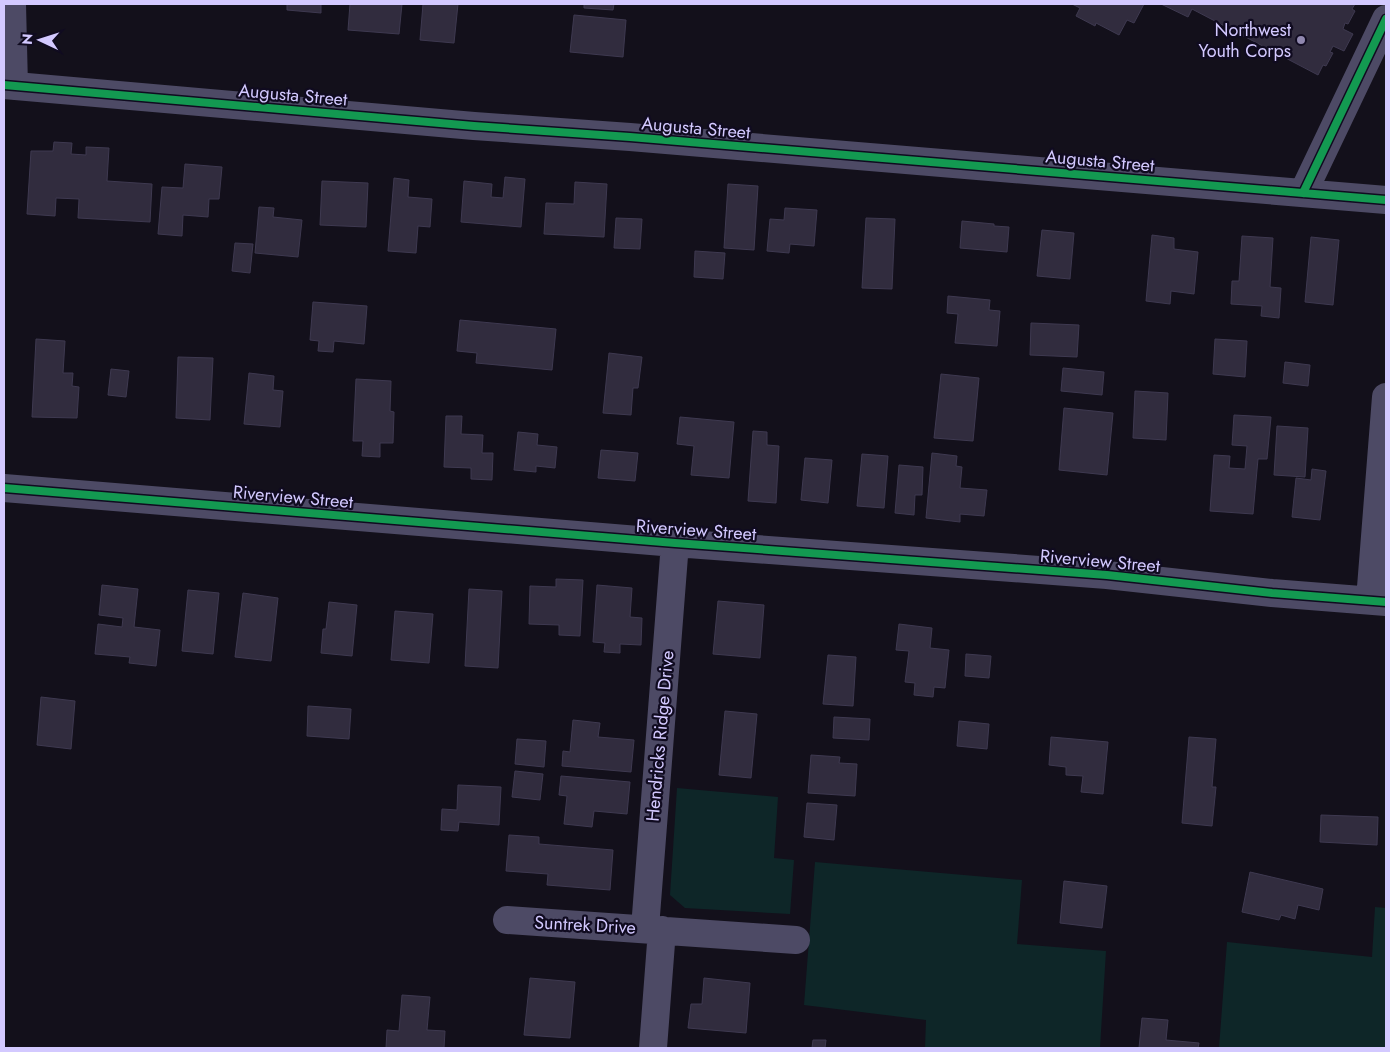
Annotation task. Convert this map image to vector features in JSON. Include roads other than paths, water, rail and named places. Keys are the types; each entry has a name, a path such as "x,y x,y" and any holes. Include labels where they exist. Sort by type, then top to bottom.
{"street":[{"path":"7,88 12,4"},
{"path":"1303,193 1386,19"},
{"name":"Augusta Street","path":"7,88 1386,200"},
{"path":"1378,601 1386,397"},
{"name":"Riverview Street","path":"4,488 675,543 1107,575 1272,593 1378,601"},
{"name":"Hendricks Ridge Drive","path":"654,929 675,543"},
{"name":"Suntrek Drive","path":"507,920 796,940"},
{"path":"653,1048 654,929"}],"place":[{"name":"Northwest Youth Corps","path":"1301,40"}]}
